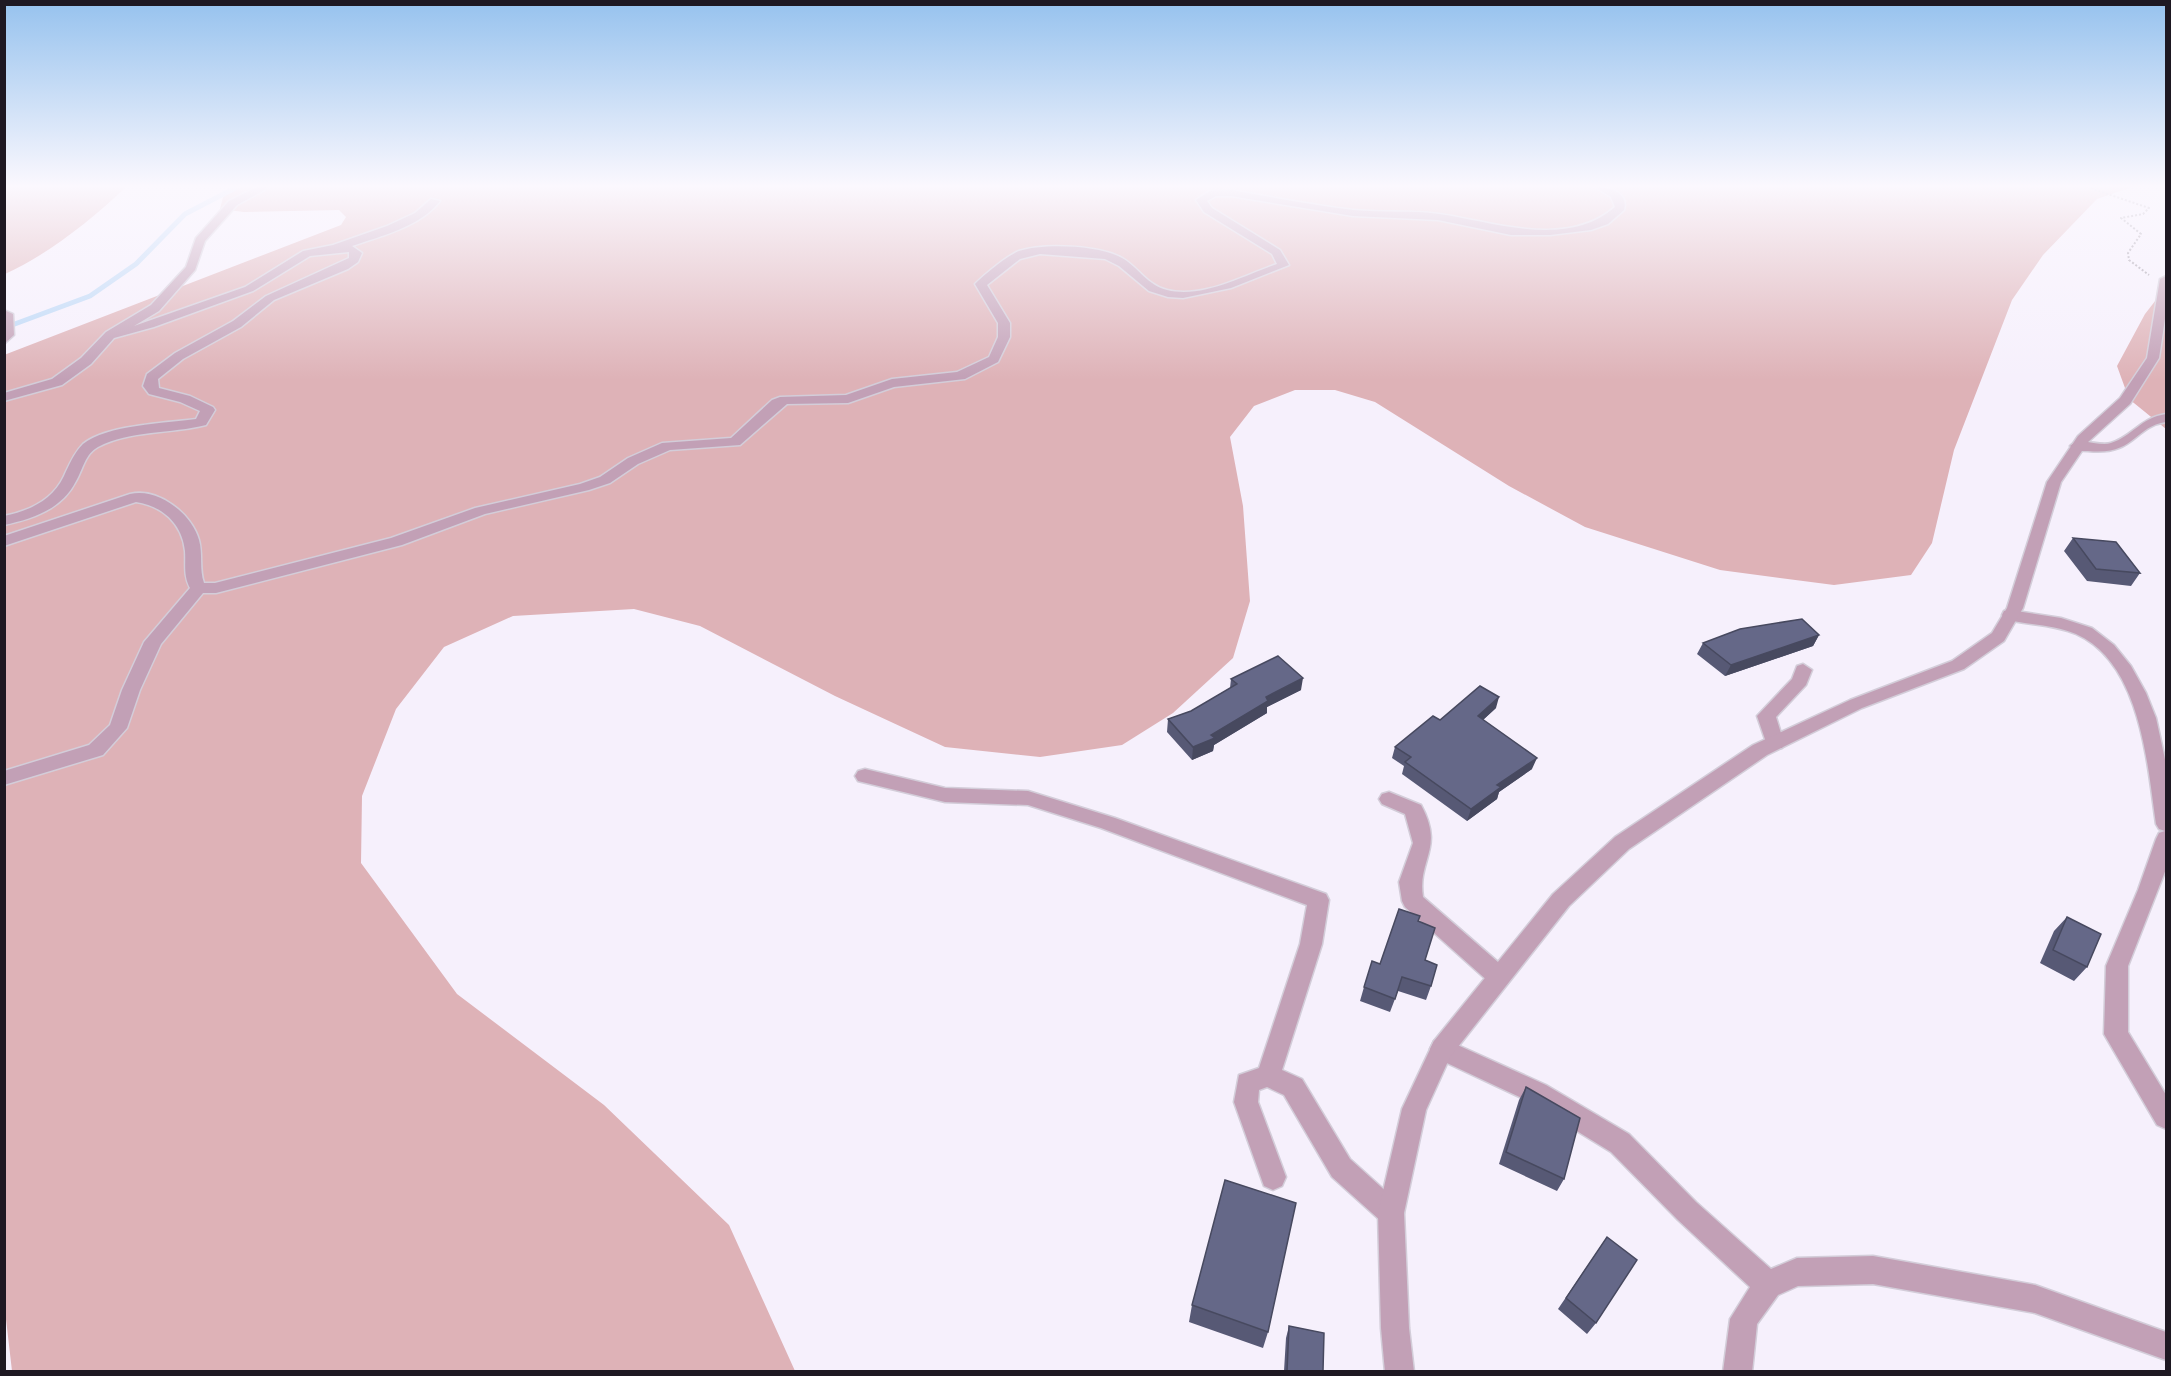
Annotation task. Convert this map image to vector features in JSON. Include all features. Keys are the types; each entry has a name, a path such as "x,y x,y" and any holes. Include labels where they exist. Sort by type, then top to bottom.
{"street":[{"path":"4,397 57,382 86,361 110,335 155,308 191,268 196,251"},
{"path":"110,335 148,327 215,300 237,294 266,278 301,254 315,251"},
{"path":"4,521 21,517 47,506 57,498 73,475 76,461 92,445 112,438 201,422 208,410 185,399 154,391 150,386 152,377 179,356 237,324 270,298 344,267 354,260 356,254 354,251"},
{"path":"198,588 216,588 282,569 396,542 492,507 584,487 604,480 633,461 667,446 735,442 777,403 785,400 848,399 892,383 960,376 994,359 999,351 1004,337 1004,323 981,284 1000,273 1011,260 1022,254 1086,252 1116,259 1152,288 1170,294 1215,289 1283,265 1275,251"},
{"path":"1400,1371 1395,1328 1391,1213 1414,1109 1442,1049 1561,900 1622,843 1760,750 1856,704 1958,665 1998,637 2015,608 2054,482 2077,446 2125,401 2153,358 2166,282"},
{"path":"4,314 8,314 8,335 4,340"},
{"path":"2077,446 2109,448 2119,445 2148,422 2166,418"},
{"path":"4,541 135,497 151,497 174,511 183,525 191,541 192,578 198,588"},
{"path":"4,778 96,750 118,728 131,690 153,642 198,588"},
{"path":"2010,615 2085,631 2122,662 2150,720 2166,824"},
{"path":"1775,743 1766,716 1800,681 1803,670"},
{"path":"865,776 945,795 1028,798 1108,823 1318,900 1311,944 1269,1076"},
{"path":"1389,799 1405,804 1414,810 1419,825 1422,843 1410,882 1413,901 1498,976"},
{"path":"2166,839 2149,890 2117,966 2116,1034 2166,1117"},
{"path":"1442,1049 1537,1093 1620,1143 1687,1211 1768,1285"},
{"path":"1273,1177 1246,1102 1248,1083 1269,1076 1293,1087 1341,1168 1391,1213"},
{"path":"1737,1371 1744,1319 1768,1285 1797,1272 1873,1270 2035,1299 2166,1346"}],"path":[{"path":"2130,251 2127,257 2144,273 2166,282"}],"shaded area":[{"path":"5,251 46,251 38,257 5,274"},
{"path":"273,251 2047,251 2012,300 1954,450 1932,543 1911,575 1834,585 1720,570 1585,527 1509,486 1375,402 1335,390 1295,390 1254,406 1230,437 1243,506 1250,601 1233,658 1173,713 1122,745 1040,757 945,747 835,696 700,626 634,609 513,616 444,647 396,709 362,796 361,863 457,994 604,1105 729,1225 795,1371 12,1371 4,1302 4,355"},
{"path":"2166,287 2166,429 2129,399 2117,366 2145,314"}],"building":[{"path":"2073,538 2116,542 2140,573 2096,569"},
{"path":"1802,619 1819,635 1731,665 1703,643 1740,629"},
{"path":"1278,656 1303,678 1266,697 1268,701 1211,735 1215,738 1193,747 1168,719 1191,711 1237,684 1231,679"},
{"path":"1480,686 1499,697 1478,716 1537,758 1497,785 1501,787 1471,809 1405,762 1411,757 1395,747 1433,716 1440,720"},
{"path":"1399,909 1420,916 1418,921 1435,928 1425,960 1437,965 1431,986 1402,977 1395,999 1364,987 1372,961 1380,964"},
{"path":"2067,917 2101,934 2087,967 2053,950"},
{"path":"1526,1087 1580,1118 1564,1179 1506,1152"},
{"path":"1225,1180 1296,1203 1268,1332 1192,1305"},
{"path":"1607,1237 1637,1260 1596,1323 1566,1298"},
{"path":"1289,1326 1324,1333 1323,1371 1287,1371"}],"waterway":[{"path":"4,328 90,296 136,264 149,251"}]}
